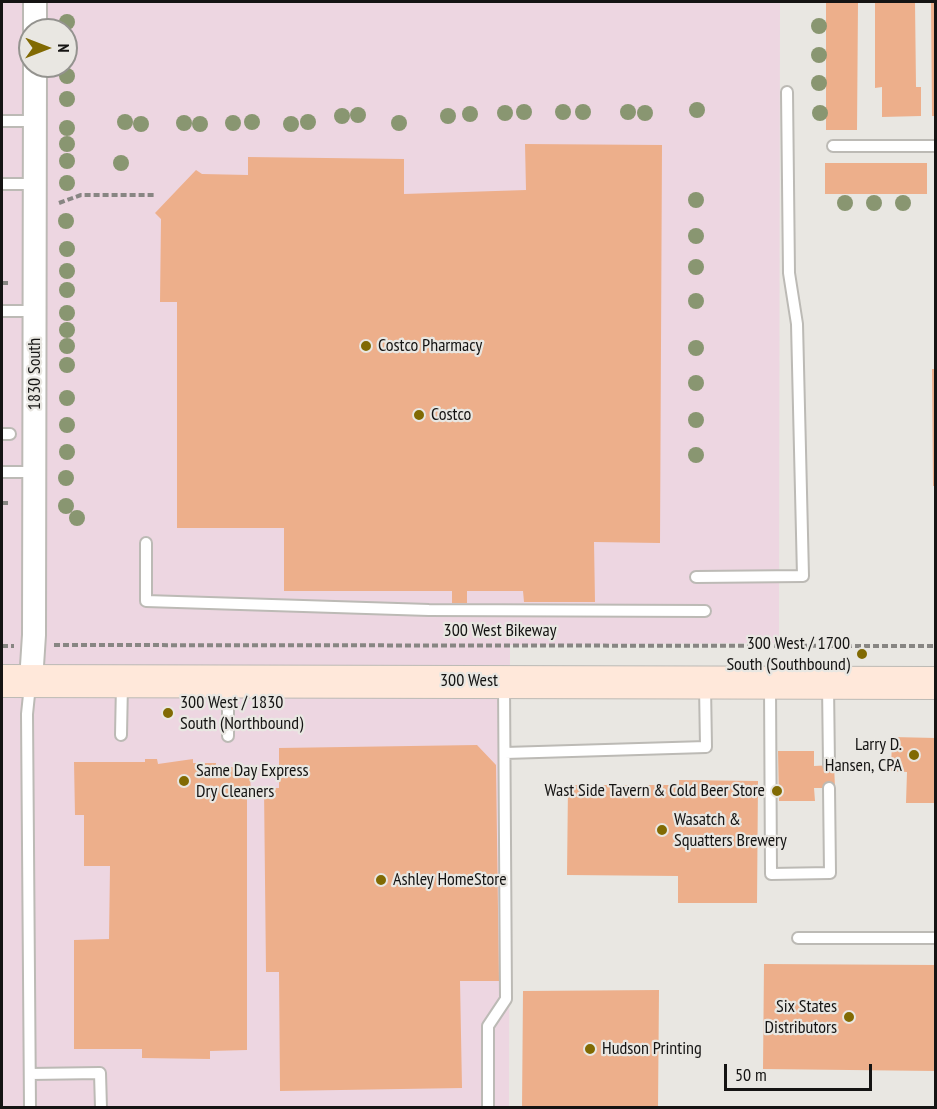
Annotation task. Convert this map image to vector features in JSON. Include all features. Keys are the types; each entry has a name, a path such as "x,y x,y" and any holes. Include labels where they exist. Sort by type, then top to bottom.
{"main road":[{"name":"300 West","path":"16,681 936,683"}],"street":[{"path":"35,2 35,18"},
{"name":"1830 South","path":"16,681 34,635 35,78"}],"lane":[{"path":"696,576 803,576 797,324 789,273 786,92"},
{"path":"2,122 35,121"},
{"path":"833,146 936,146"},
{"path":"2,184 35,184"},
{"path":"2,311 35,311"},
{"path":"2,472 34,472"},
{"path":"146,543 146,601 429,610 705,610"},
{"path":"16,681 27,714 30,1107"},
{"path":"121,735 122,681"},
{"path":"228,681 228,736"},
{"path":"488,1107 488,1026 506,999 504,681"},
{"path":"505,753 706,747 705,682"},
{"path":"770,683 771,874 830,873 829,788"},
{"path":"828,683 829,765"},
{"path":"798,938 936,938"},
{"path":"30,1074 100,1073 101,1107"}],"path":[{"path":"59,203 81,195 156,195"},
{"path":"2,283 10,283"},
{"path":"2,502 10,503"},
{"name":"300 West Bikeway","path":"64,645 936,646"}],"shaded area":[{"path":"2,2 780,2 779,643 510,645 509,1107 2,1108"}],"building":[{"path":"826,2 858,2 857,130 826,130"},
{"path":"875,2 915,2 916,87 921,87 921,116 882,117 882,87 875,88"},
{"path":"931,2 936,2 936,116 932,116"},
{"name":"Costco","path":"525,144 662,145 660,543 594,542 595,602 524,602 523,591 467,591 467,603 452,603 452,591 284,591 284,528 177,528 177,302 160,302 161,219 155,213 196,170 202,174 248,175 248,157 404,159 404,194 526,190"},
{"path":"825,163 927,163 927,194 825,194"},
{"path":"932,369 936,369 936,486 933,486"},
{"name":"Larry D. Hansen, CPA","path":"892,737 936,738 936,803 906,803 907,772 891,771"},
{"name":"Ashley HomeStore","path":"477,745 496,765 499,981 460,981 462,1088 280,1091 279,972 266,972 264,788 279,788 279,748"},
{"path":"778,751 814,751 814,766 834,765 835,788 814,788 815,801 779,801"},
{"path":"145,759 157,759 158,764 193,759 193,763 216,763 216,768 237,767 237,778 250,778 251,791 247,791 247,1050 210,1051 210,1059 142,1058 142,1049 74,1049 74,940 109,939 110,866 84,866 84,815 75,815 74,762 145,762"},
{"name":"Wasatch & Squatters Brewery","path":"679,780 758,781 757,903 678,903 678,876 567,875 568,785 679,785"},
{"name":"Six States Distributors","path":"764,964 936,965 936,1071 763,1069"},
{"name":"Hudson Printing","path":"659,990 658,1108 522,1108 523,991"}],"place":[{"name":"Costco Pharmacy","path":"366,346"},
{"name":"Costco","path":"419,415"},
{"name":"300 West / 1700 South (Southbound)","path":"862,654"},
{"name":"300 West / 1830 South (Northbound)","path":"168,713"},
{"name":"Larry D. Hansen, CPA","path":"914,755"},
{"name":"Same Day Express Dry Cleaners","path":"184,781"},
{"name":"Wast Side Tavern & Cold Beer Store","path":"777,791"},
{"name":"Wasatch & Squatters Brewery","path":"662,830"},
{"name":"Ashley HomeStore","path":"381,880"},
{"name":"Six States Distributors","path":"849,1017"},
{"name":"Hudson Printing","path":"590,1049"}]}
